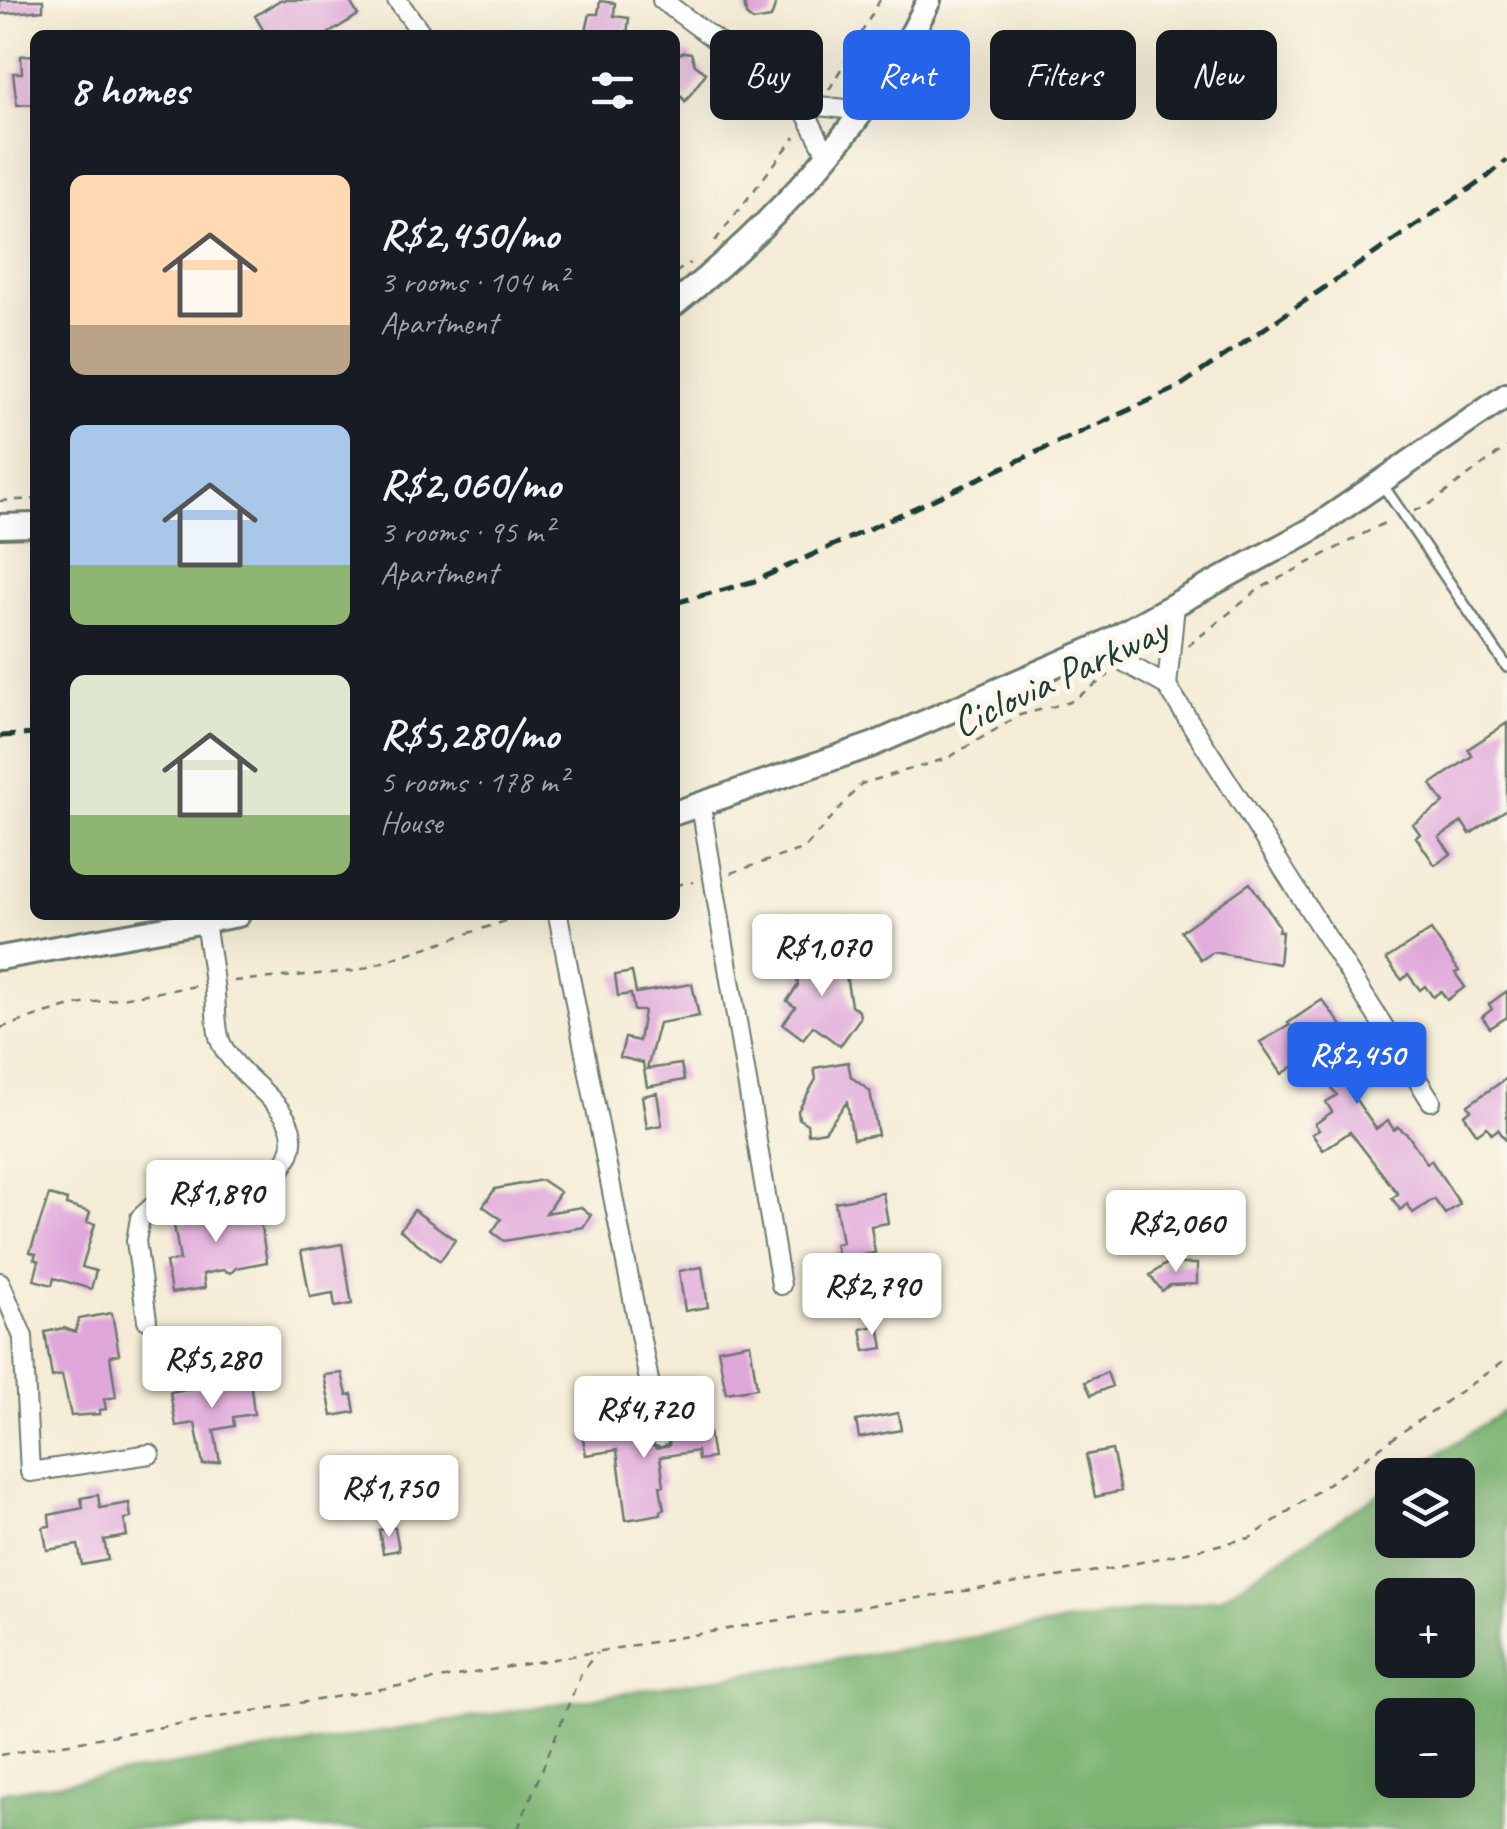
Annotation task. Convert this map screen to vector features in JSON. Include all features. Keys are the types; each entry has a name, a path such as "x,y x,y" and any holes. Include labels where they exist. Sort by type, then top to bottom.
{"main road":[{"path":"910,30 928,0"},
{"path":"680,300 786,206 856,120"},
{"path":"680,812 872,745 1097,647 1256,562 1382,484 1507,395"},
{"path":"0,526 30,525"},
{"path":"0,958 214,920"}],"street":[{"path":"396,0 420,30"},
{"path":"662,0 710,36"},
{"path":"813,120 827,156"},
{"path":"1167,686 1175,605"},
{"path":"1097,647 1167,686 1431,1100"},
{"path":"701,806 781,1285"},
{"path":"559,920 660,1436"},
{"path":"147,1320 136,1240 140,1218 154,1205 280,1170 292,1146 293,1134 284,1111 240,1072 220,1042 204,922"},
{"path":"0,1282 24,1336 30,1472 150,1454"}],"lane":[{"path":"1382,484 1507,667"}],"path":[{"path":"823,89 880,0"},
{"path":"716,240 803,120"},
{"path":"680,270 690,264"},
{"name":"Ciclovia Parkway","path":"1170,657 1205,636 1259,589 1402,514 1426,507 1507,446"},
{"path":"0,501 30,499"},
{"name":"Ciclovia Parkway","path":"680,885 711,880 805,848 861,784 948,758 1020,714 1070,702 1114,671 1143,673"},
{"path":"0,1028 71,1006 214,983 356,971 508,920"},
{"path":"0,1755 826,1612 1110,1568 1250,1538 1507,1359"},
{"path":"518,1829 582,1671 598,1652"}],"green space":[{"path":"1507,1409 1507,1829 0,1829 0,1793 1220,1598 1375,1496 1375,1558 1475,1558 1475,1458 1433,1458"}],"building":[{"path":"0,0 43,0 43,10 0,14"},
{"path":"280,0 349,0 358,15 334,30 263,30 255,16"},
{"path":"744,0 777,0 771,18 753,21 746,15"},
{"path":"600,1 615,3 614,16 629,18 628,30 586,30 590,14 598,14"},
{"path":"691,53 695,65 706,73 685,102 682,96 680,99 680,54"},
{"path":"30,55 30,104 17,105 13,73 22,73 21,56"},
{"path":"1507,723 1507,809 1470,834 1462,822 1439,837 1451,854 1435,865 1416,837 1420,834 1413,824 1444,803 1431,784 1472,756 1468,749"},
{"path":"1250,883 1282,932 1279,964 1213,952 1201,960 1181,931"},
{"path":"1431,930 1459,971 1455,973 1465,987 1447,1000 1441,991 1433,997 1425,986 1420,990 1408,974 1402,980 1386,959"},
{"path":"842,952 851,1005 859,1011 860,1018 840,1046 813,1026 803,1039 783,1024 795,1007 787,1001 798,985 794,962"},
{"path":"632,972 636,993 692,984 699,1016 659,1023 647,1069 681,1064 684,1080 647,1087 643,1063 620,1057 625,1038 639,1041 644,1011 634,1011 631,994 618,996 615,975"},
{"path":"1507,991 1507,1017 1490,1028 1482,1017 1492,1009 1489,1004"},
{"path":"1322,1000 1357,1045 1361,1042 1371,1062 1343,1081 1376,1129 1388,1121 1394,1130 1398,1127 1408,1135 1427,1163 1431,1160 1460,1204 1445,1214 1434,1199 1413,1213 1407,1204 1400,1210 1392,1198 1398,1194 1350,1132 1323,1150 1312,1134 1319,1130 1315,1124 1332,1112 1326,1102 1337,1095 1310,1062 1303,1060 1282,1074 1260,1042"},
{"path":"848,1062 851,1077 870,1091 878,1135 853,1139 847,1102 825,1131 808,1134 807,1124 799,1119 798,1111 816,1079 814,1068"},
{"path":"1507,1078 1507,1142 1498,1129 1492,1134 1487,1127 1477,1134 1464,1115 1471,1110 1468,1105"},
{"path":"657,1093 662,1125 647,1128 642,1096"},
{"path":"542,1180 560,1192 546,1213 581,1207 591,1215 583,1227 504,1241 492,1232 501,1219 483,1206 495,1189"},
{"path":"883,1193 888,1223 871,1226 875,1253 853,1256 859,1290 820,1297 814,1257 837,1253 835,1244 842,1243 835,1202"},
{"path":"49,1195 90,1212 87,1222 95,1224 82,1267 96,1271 91,1289 54,1278 52,1285 34,1280 39,1261 30,1252"},
{"path":"257,1203 267,1262 236,1268 231,1273 223,1270 203,1274 205,1288 171,1293 166,1262 180,1260 174,1225 189,1222 188,1215"},
{"path":"414,1210 455,1240 440,1261 400,1230"},
{"path":"342,1244 352,1304 335,1307 333,1293 310,1297 301,1251"},
{"path":"1166,1264 1197,1264 1197,1284 1170,1285 1162,1291 1150,1275"},
{"path":"702,1267 708,1307 685,1311 679,1271"},
{"path":"112,1313 119,1354 110,1356 116,1397 104,1399 106,1409 100,1410 100,1414 71,1416 62,1375 52,1377 45,1332 64,1328 75,1332 79,1319"},
{"path":"879,1325 883,1348 865,1351 861,1329"},
{"path":"750,1343 757,1388 726,1393 718,1349"},
{"path":"1107,1372 1112,1386 1091,1395 1085,1382"},
{"path":"342,1373 355,1412 332,1416 324,1375"},
{"path":"250,1378 254,1414 233,1417 234,1426 214,1430 220,1462 203,1465 195,1423 176,1426 170,1392"},
{"path":"626,1408 630,1435 646,1433 657,1449 669,1446 671,1429 675,1432 708,1426 713,1458 698,1460 697,1451 660,1457 664,1509 661,1514 626,1520 617,1450 586,1455 582,1434 613,1429 609,1410"},
{"path":"898,1413 901,1430 859,1438 856,1421"},
{"path":"1112,1450 1121,1491 1095,1497 1086,1455"},
{"path":"98,1495 100,1508 129,1503 131,1518 124,1519 127,1536 104,1540 108,1560 82,1565 78,1545 47,1550 43,1527 50,1526 49,1515 83,1508 81,1498"},
{"path":"395,1527 399,1550 383,1553 379,1530"}],"railway":[{"path":"680,602 755,581 1177,388 1507,160"},
{"path":"0,736 30,734"}]}
